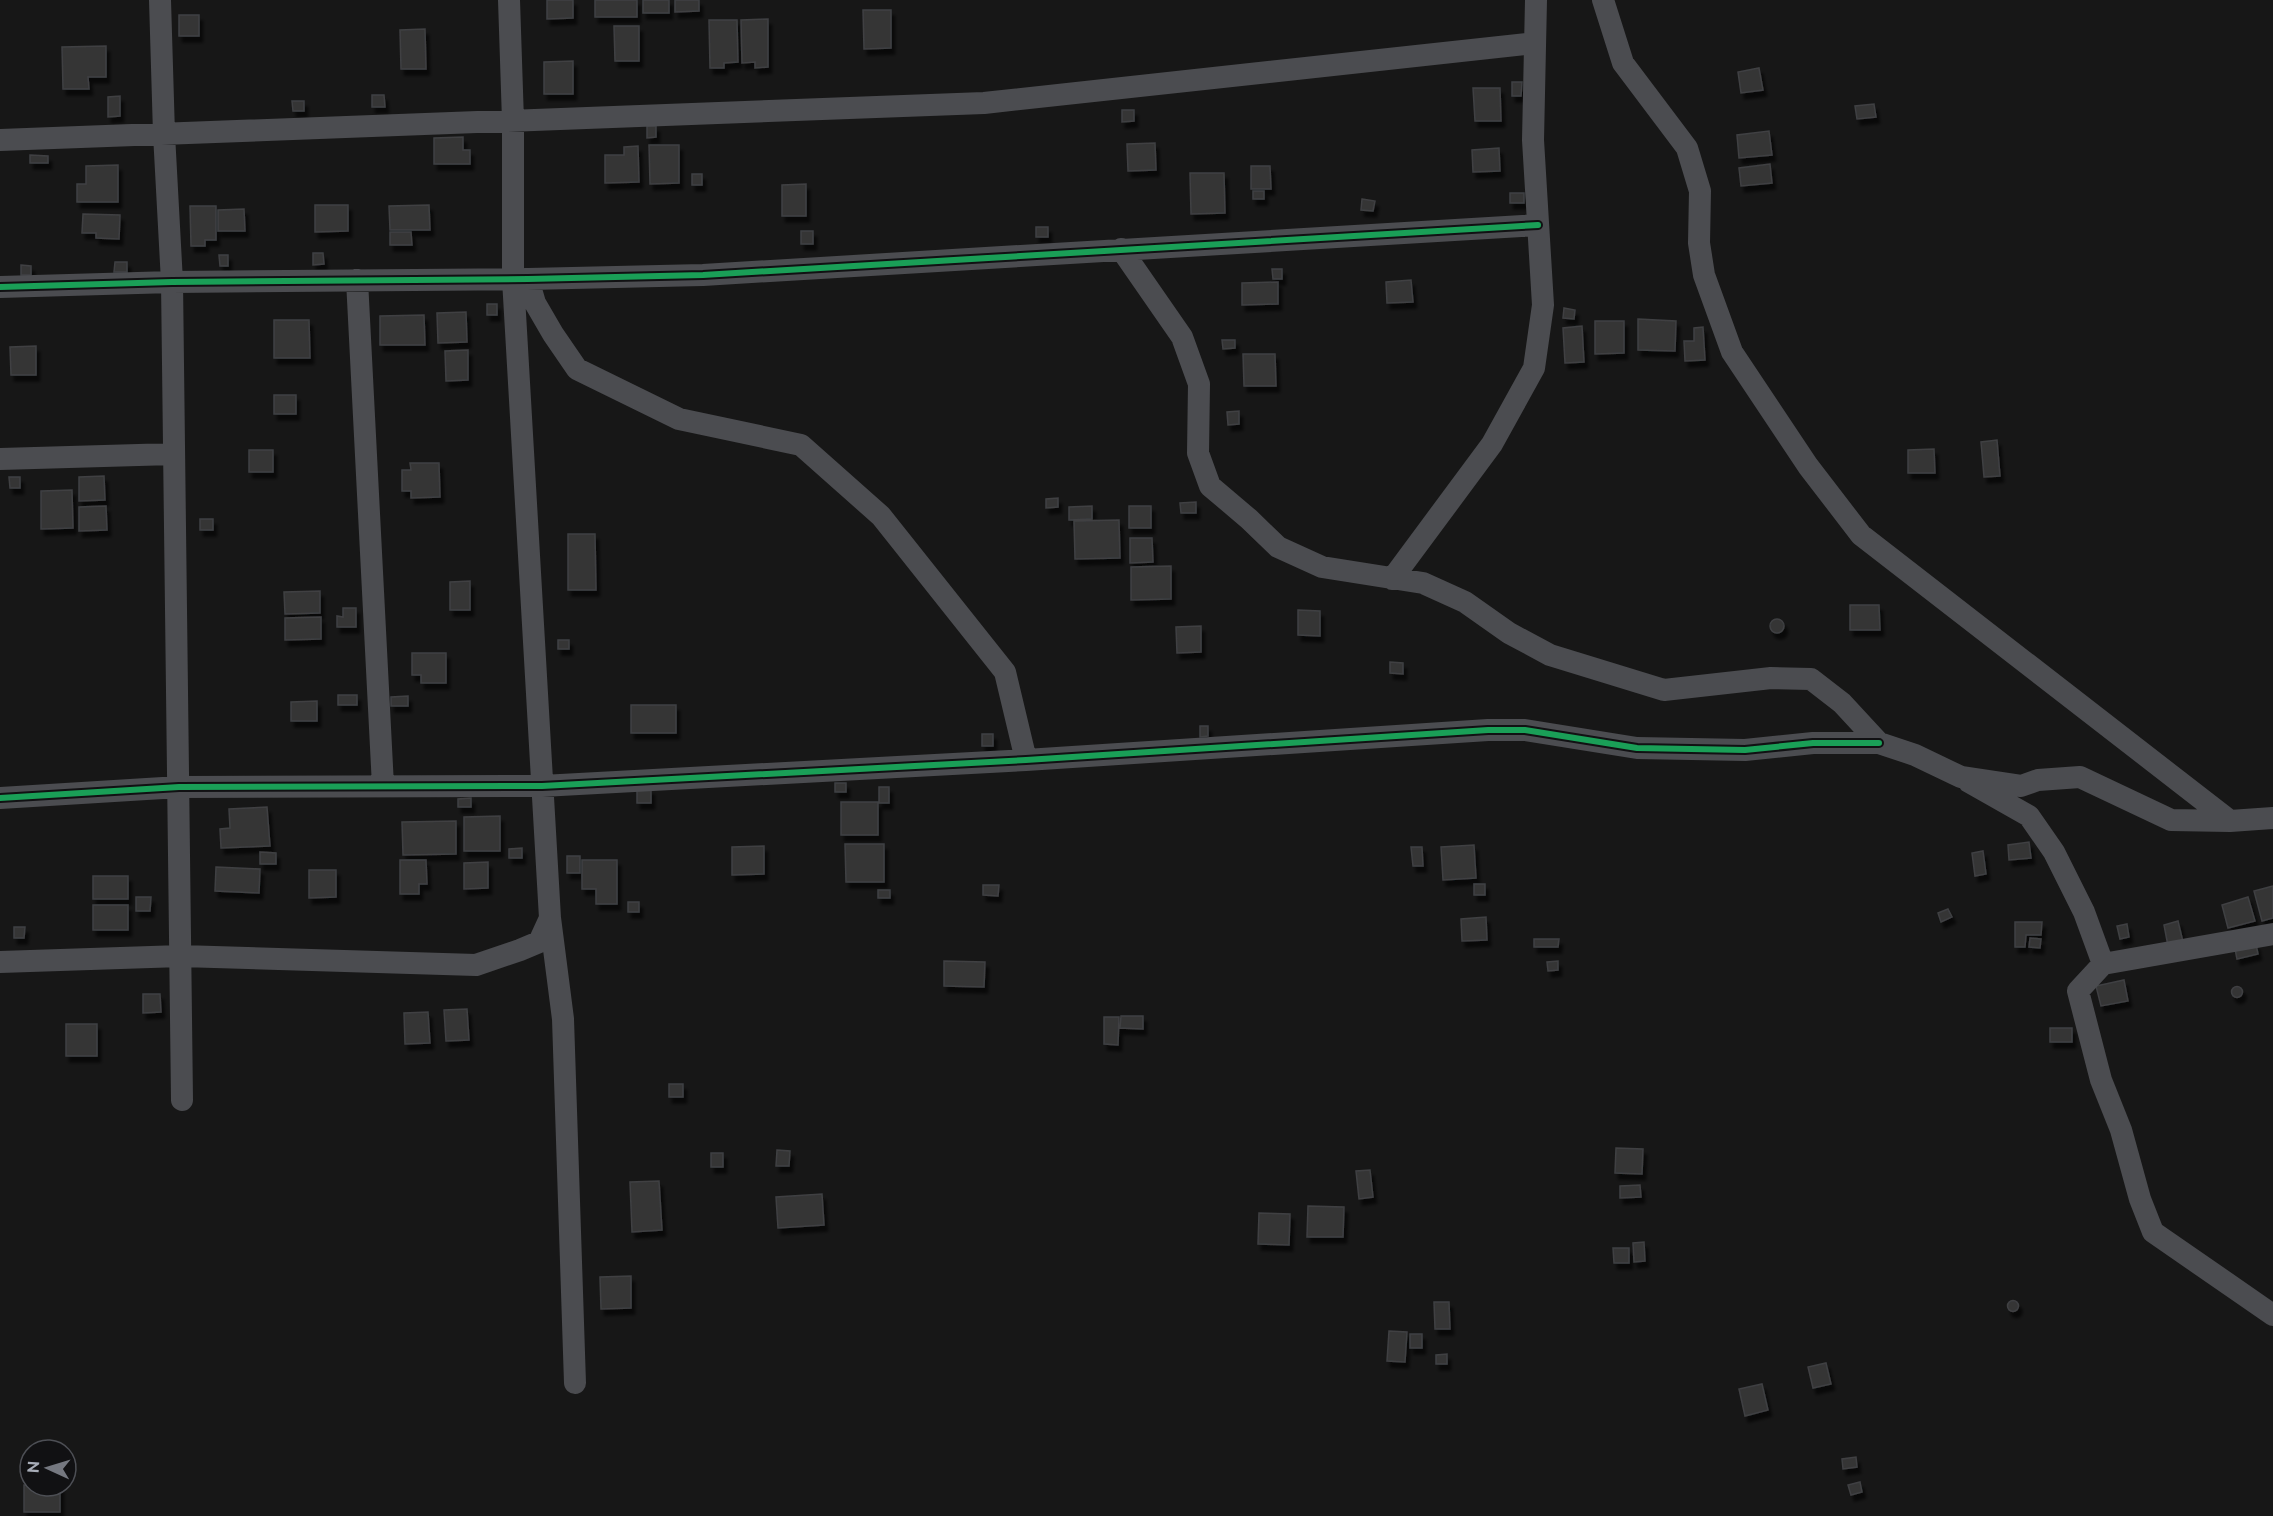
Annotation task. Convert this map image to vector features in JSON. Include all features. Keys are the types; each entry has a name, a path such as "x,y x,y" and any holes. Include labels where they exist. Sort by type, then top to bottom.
{"street":[{"path":"160,0 172,282 182,1101"},
{"path":"509,0 542,786 550,918 563,1019 575,1383"},
{"path":"1392,579 1492,444 1534,368 1543,305 1533,140 1536,0"},
{"path":"1603,0 1623,63 1687,148 1700,191 1699,243 1704,275 1732,352 1808,466 1861,535 2230,821"},
{"path":"0,140 984,103 1535,43"},
{"path":"0,287 172,282 703,275 1538,225"},
{"path":"1121,249 1182,337 1199,384 1198,453 1210,486 1278,547 1322,567 1424,583 1464,602 1509,633 1550,655 1664,690 1771,678 1810,679 1842,703 1879,743"},
{"path":"521,279 552,334 577,369 679,419 801,445 881,516 1005,672 1026,760"},
{"path":"357,280 383,786"},
{"path":"0,459 173,454"},
{"path":"0,798 179,787 542,786 1026,760 1497,730 1525,730 1637,748 1745,750 1813,743 1879,743 1915,755 1961,777 1985,793 2029,816 2054,852 2084,912 2103,964"},
{"path":"1961,777 2021,786 2038,780 2080,777 2171,820 2230,821 2273,818"},
{"path":"0,962 181,956 476,965 539,942 550,918"},
{"path":"2273,934 2103,964 2078,991 2101,1080 2121,1130 2140,1199 2153,1232 2273,1315"}],"building":[{"path":"547,0 573,0 573,18 547,19"},
{"path":"595,0 637,0 637,17 595,17"},
{"path":"643,0 669,0 669,13 643,13"},
{"path":"675,0 699,0 699,11 675,12"},
{"path":"863,10 891,10 891,48 864,49"},
{"path":"179,15 199,15 199,36 179,36"},
{"path":"768,19 768,67 755,68 755,62 742,63 741,20"},
{"path":"709,20 737,20 738,62 724,63 724,68 710,68"},
{"path":"614,26 639,26 639,61 615,61"},
{"path":"425,29 426,69 401,69 400,30"},
{"path":"106,46 106,77 88,77 89,89 63,89 62,47"},
{"path":"573,61 573,94 544,94 544,62"},
{"path":"1759,68 1763,90 1741,93 1738,72"},
{"path":"1512,82 1522,82 1521,96 1512,96"},
{"path":"1473,88 1500,88 1501,121 1475,121"},
{"path":"372,95 384,95 385,107 372,107"},
{"path":"120,96 120,116 108,117 108,97"},
{"path":"292,101 304,101 304,111 293,111"},
{"path":"1874,104 1876,117 1857,119 1855,106"},
{"path":"1122,110 1134,110 1134,121 1122,122"},
{"path":"647,126 656,126 656,137 647,138"},
{"path":"1769,131 1772,155 1739,158 1737,135"},
{"path":"463,137 463,150 470,150 470,164 434,164 434,138"},
{"path":"1155,143 1156,170 1128,171 1127,144"},
{"path":"649,145 679,145 679,183 650,184"},
{"path":"638,146 639,182 605,183 605,155 624,155 624,147"},
{"path":"1499,148 1500,171 1473,172 1472,150"},
{"path":"30,155 48,156 48,163 30,163"},
{"path":"1770,164 1772,183 1741,186 1739,168"},
{"path":"118,165 118,202 77,202 77,184 86,184 86,166"},
{"path":"1251,166 1270,166 1271,189 1251,189"},
{"path":"1190,173 1224,173 1225,213 1191,214"},
{"path":"692,174 702,174 702,185 692,185"},
{"path":"806,184 806,216 782,216 782,185"},
{"path":"1253,191 1264,191 1264,199 1253,199"},
{"path":"1510,193 1524,193 1524,203 1510,203"},
{"path":"1362,199 1375,201 1373,211 1361,210"},
{"path":"315,205 348,205 348,231 315,232"},
{"path":"429,205 430,230 390,230 389,206"},
{"path":"190,206 216,206 216,240 205,240 205,246 191,246"},
{"path":"244,209 245,231 218,231 218,210"},
{"path":"83,214 120,215 119,239 96,238 96,233 82,233"},
{"path":"1036,227 1048,227 1048,237 1036,237"},
{"path":"801,231 813,231 813,244 801,244"},
{"path":"390,232 411,232 412,245 390,245"},
{"path":"313,253 323,253 324,264 313,265"},
{"path":"219,255 228,255 228,266 220,266"},
{"path":"115,262 127,262 127,272 114,272"},
{"path":"21,265 31,266 31,275 21,275"},
{"path":"1272,269 1282,269 1282,279 1273,279"},
{"path":"1411,280 1413,302 1387,303 1386,282"},
{"path":"1278,282 1278,304 1242,305 1242,283"},
{"path":"487,304 497,304 497,315 487,315"},
{"path":"1564,308 1575,310 1574,319 1563,318"},
{"path":"466,312 467,342 438,343 437,313"},
{"path":"424,315 425,345 380,345 380,316"},
{"path":"1638,319 1676,321 1675,351 1638,350"},
{"path":"274,320 309,320 310,358 274,358"},
{"path":"1595,321 1624,321 1624,353 1595,354"},
{"path":"1582,326 1584,362 1565,363 1563,328"},
{"path":"1703,327 1705,360 1685,361 1684,341 1694,341 1694,328"},
{"path":"1222,340 1235,340 1235,348 1223,349"},
{"path":"36,346 36,375 11,375 10,347"},
{"path":"468,350 468,380 446,381 445,351"},
{"path":"1243,354 1275,354 1276,386 1244,386"},
{"path":"274,395 296,395 296,414 274,414"},
{"path":"1239,411 1239,424 1228,425 1227,412"},
{"path":"1997,440 2000,476 1984,477 1981,442"},
{"path":"1934,449 1935,473 1908,473 1908,450"},
{"path":"249,450 273,450 273,472 249,472"},
{"path":"410,463 439,463 440,497 411,498 411,491 402,491 402,470 411,470"},
{"path":"104,476 105,500 79,501 79,477"},
{"path":"9,477 20,477 20,488 10,488"},
{"path":"72,490 73,528 41,529 41,491"},
{"path":"1058,498 1058,507 1046,508 1046,499"},
{"path":"1196,502 1196,513 1181,513 1180,503"},
{"path":"106,506 107,530 79,531 79,507"},
{"path":"1092,506 1092,519 1069,520 1069,507"},
{"path":"1129,506 1151,506 1151,528 1129,528"},
{"path":"200,519 213,519 213,530 200,530"},
{"path":"1119,520 1120,558 1075,559 1074,521"},
{"path":"568,534 595,534 596,590 568,590"},
{"path":"1130,538 1152,538 1153,562 1130,563"},
{"path":"1171,566 1171,599 1131,600 1131,567"},
{"path":"470,581 470,610 450,610 450,582"},
{"path":"320,591 320,613 285,614 284,592"},
{"path":"1850,605 1879,605 1880,630 1850,630"},
{"path":"343,608 356,608 356,627 337,627 337,616 343,617"},
{"path":"1298,610 1320,611 1320,636 1298,635"},
{"path":"321,617 321,639 285,640 285,618"},
{"path":"1774,619 1780,619 1784,626 1780,633 1774,633 1770,629 1770,623"},
{"path":"1201,626 1201,652 1177,653 1176,627"},
{"path":"558,640 569,640 569,649 558,649"},
{"path":"412,653 446,653 446,683 421,683 421,675 412,675"},
{"path":"1390,662 1403,663 1403,674 1390,673"},
{"path":"338,695 357,695 357,705 338,705"},
{"path":"408,696 408,706 391,706 391,697"},
{"path":"317,701 317,721 291,721 291,702"},
{"path":"631,705 676,705 676,733 631,733"},
{"path":"1200,726 1208,726 1208,736 1200,737"},
{"path":"982,734 993,734 993,746 982,746"},
{"path":"835,783 846,783 846,792 835,792"},
{"path":"879,787 889,787 889,803 879,803"},
{"path":"637,789 651,789 651,803 637,803"},
{"path":"471,798 471,807 458,807 458,799"},
{"path":"841,802 878,802 878,835 841,835"},
{"path":"267,807 270,846 221,848 220,829 230,828 229,809"},
{"path":"500,816 500,851 464,851 464,817"},
{"path":"456,821 456,854 403,855 402,822"},
{"path":"2029,842 2031,858 2009,860 2008,845"},
{"path":"845,844 884,844 884,882 846,882"},
{"path":"1474,845 1476,878 1443,880 1441,847"},
{"path":"764,846 764,874 732,875 732,847"},
{"path":"1411,847 1422,847 1423,866 1413,866"},
{"path":"522,848 522,858 509,858 509,849"},
{"path":"1983,851 1986,874 1975,876 1972,853"},
{"path":"260,852 276,853 276,864 260,864"},
{"path":"567,856 580,856 580,873 567,873"},
{"path":"400,860 426,860 427,884 419,884 419,894 400,894"},
{"path":"582,860 617,860 617,904 596,904 596,889 582,889"},
{"path":"488,862 488,888 464,889 464,863"},
{"path":"216,867 260,869 259,893 215,891"},
{"path":"309,870 336,870 336,897 309,898"},
{"path":"93,876 128,876 128,899 93,899"},
{"path":"1474,884 1485,884 1485,895 1474,895"},
{"path":"983,885 999,885 998,896 983,895"},
{"path":"2273,886 2273,918 2262,921 2254,891"},
{"path":"878,890 890,890 890,898 878,898"},
{"path":"136,897 151,897 150,911 136,911"},
{"path":"2248,897 2255,921 2228,928 2222,905"},
{"path":"628,902 639,902 639,912 628,912"},
{"path":"93,905 128,905 128,930 93,930"},
{"path":"1948,909 1952,917 1941,922 1938,913"},
{"path":"1486,917 1487,940 1462,941 1461,919"},
{"path":"2178,921 2183,942 2168,946 2164,925"},
{"path":"2015,922 2042,922 2041,935 2026,935 2025,947 2015,947"},
{"path":"2127,924 2129,937 2120,939 2117,926"},
{"path":"14,927 25,927 24,938 14,938"},
{"path":"2030,938 2041,939 2040,948 2029,947"},
{"path":"1534,939 1559,939 1558,947 1534,947"},
{"path":"2256,944 2258,954 2237,959 2235,949"},
{"path":"944,961 985,962 984,987 944,986"},
{"path":"1558,961 1558,970 1548,971 1547,962"},
{"path":"2124,980 2128,1001 2101,1006 2096,986"},
{"path":"2237,986 2243,992 2237,998 2231,992"},
{"path":"143,994 160,994 161,1012 143,1013"},
{"path":"467,1009 469,1040 446,1041 444,1010"},
{"path":"428,1012 430,1043 405,1044 404,1013"},
{"path":"1121,1016 1143,1016 1143,1029 1120,1028"},
{"path":"1104,1017 1119,1017 1118,1045 1104,1044"},
{"path":"66,1024 97,1024 97,1056 66,1056"},
{"path":"2050,1028 2072,1028 2072,1042 2050,1042"},
{"path":"669,1084 683,1084 683,1097 669,1097"},
{"path":"1616,1148 1643,1149 1642,1174 1615,1173"},
{"path":"777,1150 790,1151 789,1166 776,1166"},
{"path":"711,1153 723,1153 723,1167 711,1167"},
{"path":"1370,1170 1373,1197 1359,1199 1356,1171"},
{"path":"659,1181 662,1230 632,1232 630,1182"},
{"path":"1640,1185 1641,1197 1620,1198 1620,1186"},
{"path":"822,1194 824,1225 778,1228 776,1197"},
{"path":"1308,1206 1344,1207 1343,1237 1307,1237"},
{"path":"1259,1213 1290,1214 1289,1245 1258,1244"},
{"path":"1644,1242 1645,1261 1634,1262 1633,1243"},
{"path":"1613,1248 1629,1248 1629,1263 1614,1263"},
{"path":"631,1276 631,1308 601,1309 600,1277"},
{"path":"2013,1300 2019,1306 2013,1312 2007,1306"},
{"path":"1434,1302 1449,1302 1450,1329 1435,1329"},
{"path":"1389,1331 1407,1332 1405,1362 1387,1361"},
{"path":"1410,1334 1422,1334 1422,1348 1410,1348"},
{"path":"1447,1354 1447,1364 1436,1364 1436,1355"},
{"path":"1826,1363 1831,1384 1813,1388 1808,1367"},
{"path":"1762,1384 1768,1410 1745,1416 1739,1389"},
{"path":"1856,1457 1857,1467 1843,1469 1842,1459"},
{"path":"1860,1482 1862,1492 1851,1495 1848,1485"},
{"path":"24,1498 60,1498 60,1512 24,1512"}],"cycle path":[{"path":"0,287 172,282 703,275 1538,225"},
{"path":"0,798 179,787 542,786 1026,760 1488,730 1525,730 1637,748 1745,750 1813,743 1879,743"}]}
